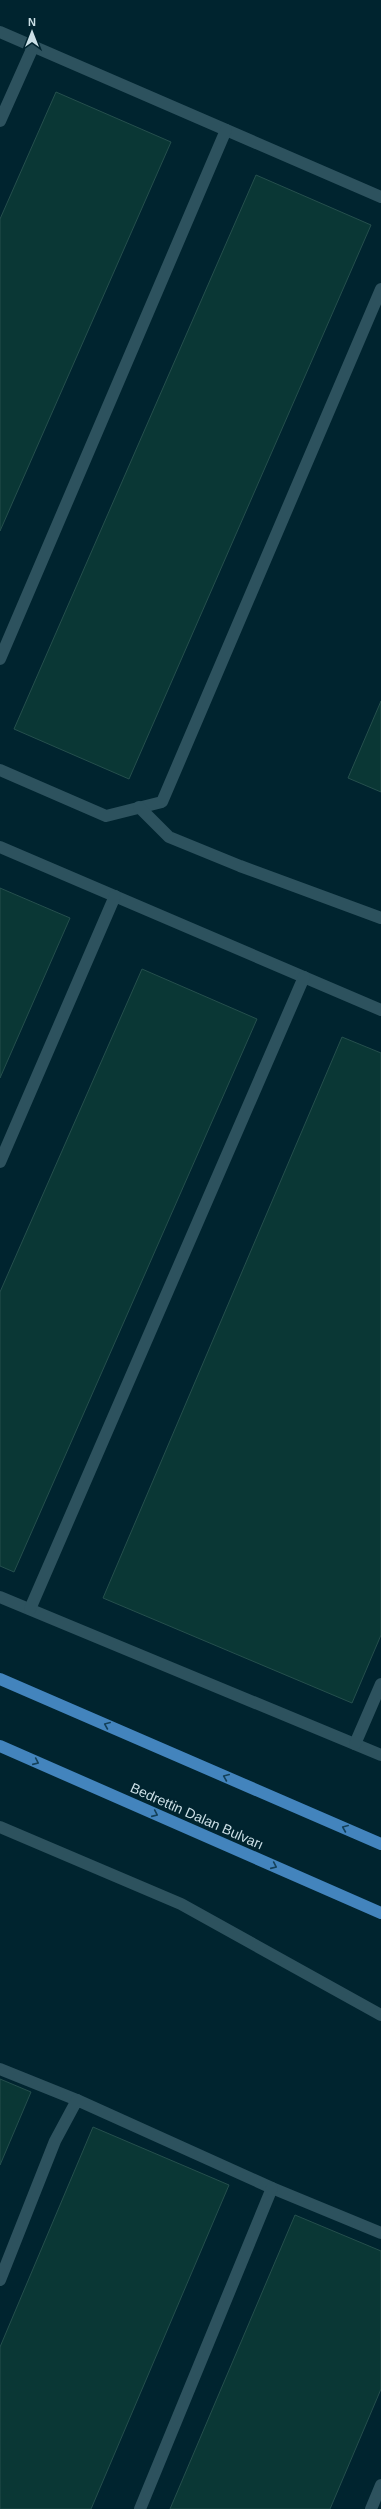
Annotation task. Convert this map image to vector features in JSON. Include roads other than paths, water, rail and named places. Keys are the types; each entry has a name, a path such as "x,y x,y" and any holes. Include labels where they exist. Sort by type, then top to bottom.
{"main road":[{"path":"0,1679 381,1844"},
{"name":"Bedrettin Dalan Bulvarı","path":"0,1746 381,1914"}],"lane":[{"path":"0,32 381,197"},
{"path":"0,121 33,46"},
{"path":"0,659 226,130"},
{"path":"0,770 106,816 162,802 381,289"},
{"path":"139,808 169,837 240,866 381,918"},
{"path":"0,847 381,1010"},
{"path":"0,1162 115,896"},
{"path":"30,1609 304,977"},
{"path":"0,1597 381,1755"},
{"path":"355,1744 381,1684"},
{"path":"0,1827 181,1904 381,2015"},
{"path":"0,2069 77,2100 272,2188 381,2233"},
{"path":"0,2280 55,2141 77,2100"},
{"path":"140,2509 272,2188"},
{"path":"371,2509 381,2485"}]}
